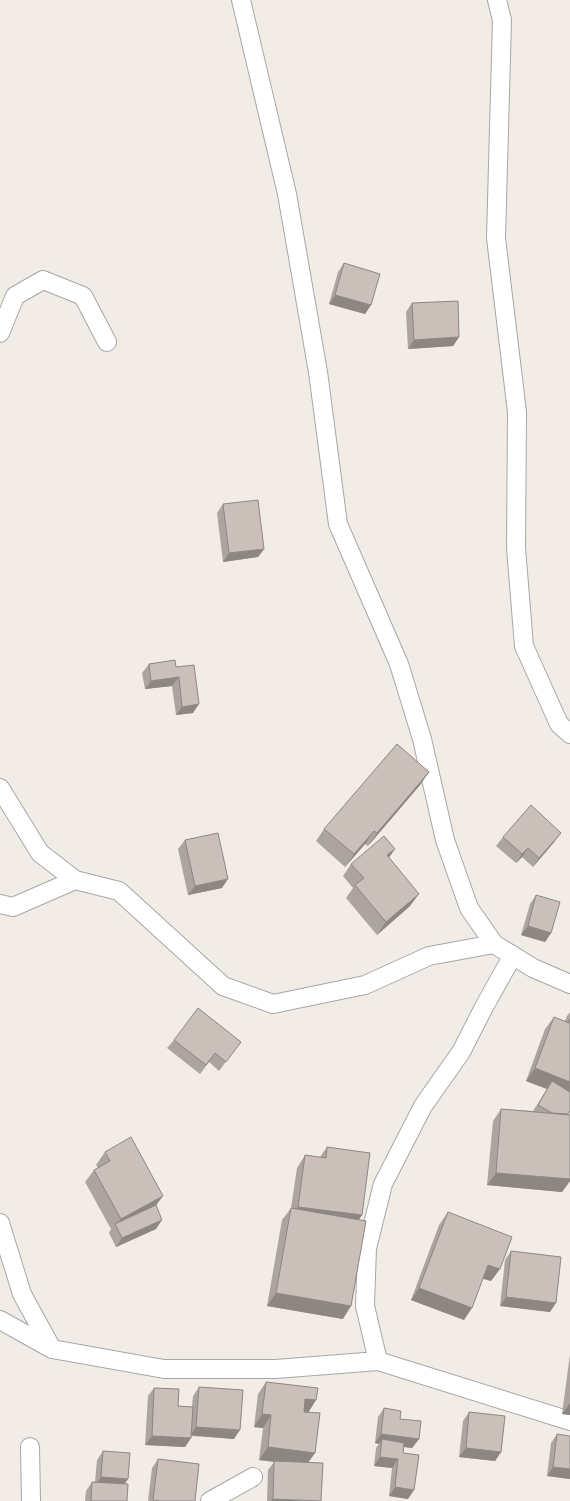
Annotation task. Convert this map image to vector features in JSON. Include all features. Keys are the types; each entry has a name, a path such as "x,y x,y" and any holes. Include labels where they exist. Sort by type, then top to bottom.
{"street":[{"path":"241,0 287,194 318,372 338,524 399,664 422,739 444,840 469,908 494,944 533,968 570,984"},
{"path":"497,0 502,20 496,238 517,412 516,548 524,646 559,724 570,734"},
{"path":"0,333 15,296 43,280 83,296 107,342"},
{"path":"0,788 40,853 76,880 119,891 223,986 273,1004 364,985 429,956 494,944"},
{"path":"0,904 13,907 76,880"},
{"path":"378,1361 365,1306 368,1248 383,1184 423,1106 462,1052 484,1007 513,956"},
{"path":"0,1222 22,1294 52,1349"},
{"path":"0,1320 52,1349 164,1369 276,1369 378,1361 570,1421"},
{"path":"30,1447 31,1501"},
{"path":"210,1501 253,1477"}],"building":[{"path":"344,263 380,274 371,305 335,295"},
{"path":"458,301 459,337 414,340 412,303"},
{"path":"258,500 264,549 229,553 223,504"},
{"path":"175,660 176,667 194,665 199,704 182,707 179,677 151,681 149,664"},
{"path":"397,744 429,772 377,833 374,831 354,854 324,829"},
{"path":"531,805 561,833 539,858 528,848 522,854 503,837"},
{"path":"218,833 228,879 195,886 185,840"},
{"path":"384,836 395,849 387,855 419,894 386,922 355,885 364,878 351,864"},
{"path":"536,895 560,902 551,933 528,926"},
{"path":"198,1008 241,1042 226,1062 215,1053 206,1065 174,1040"},
{"path":"554,1017 569,1023 570,1019 570,1082 535,1068"},
{"path":"552,1081 570,1092 570,1111 568,1114 552,1113 538,1105"},
{"path":"501,1109 570,1115 570,1179 496,1173"},
{"path":"131,1137 163,1196 121,1219 94,1170 110,1161 105,1152"},
{"path":"327,1147 370,1153 362,1215 298,1207 305,1155 326,1158"},
{"path":"156,1205 162,1220 122,1238 115,1224"},
{"path":"291,1208 366,1221 351,1306 276,1293"},
{"path":"448,1212 512,1237 500,1269 488,1265 472,1308 419,1288"},
{"path":"511,1251 561,1257 556,1303 506,1297"},
{"path":"266,1382 318,1388 316,1400 305,1399 304,1412 320,1413 315,1453 268,1447 271,1415 262,1414"},
{"path":"199,1387 243,1390 240,1430 196,1427"},
{"path":"154,1388 179,1389 178,1406 193,1407 191,1438 152,1436"},
{"path":"384,1408 401,1411 400,1419 421,1421 419,1439 381,1434"},
{"path":"469,1412 505,1416 501,1452 466,1448"},
{"path":"557,1434 570,1436 570,1469 553,1467"},
{"path":"382,1439 404,1443 403,1453 419,1455 414,1490 395,1487 398,1459 380,1457"},
{"path":"103,1451 130,1453 128,1479 101,1477"},
{"path":"158,1459 199,1464 195,1501 153,1500"},
{"path":"274,1461 323,1463 321,1501 273,1499"},
{"path":"92,1482 128,1484 127,1501 91,1501"}]}
